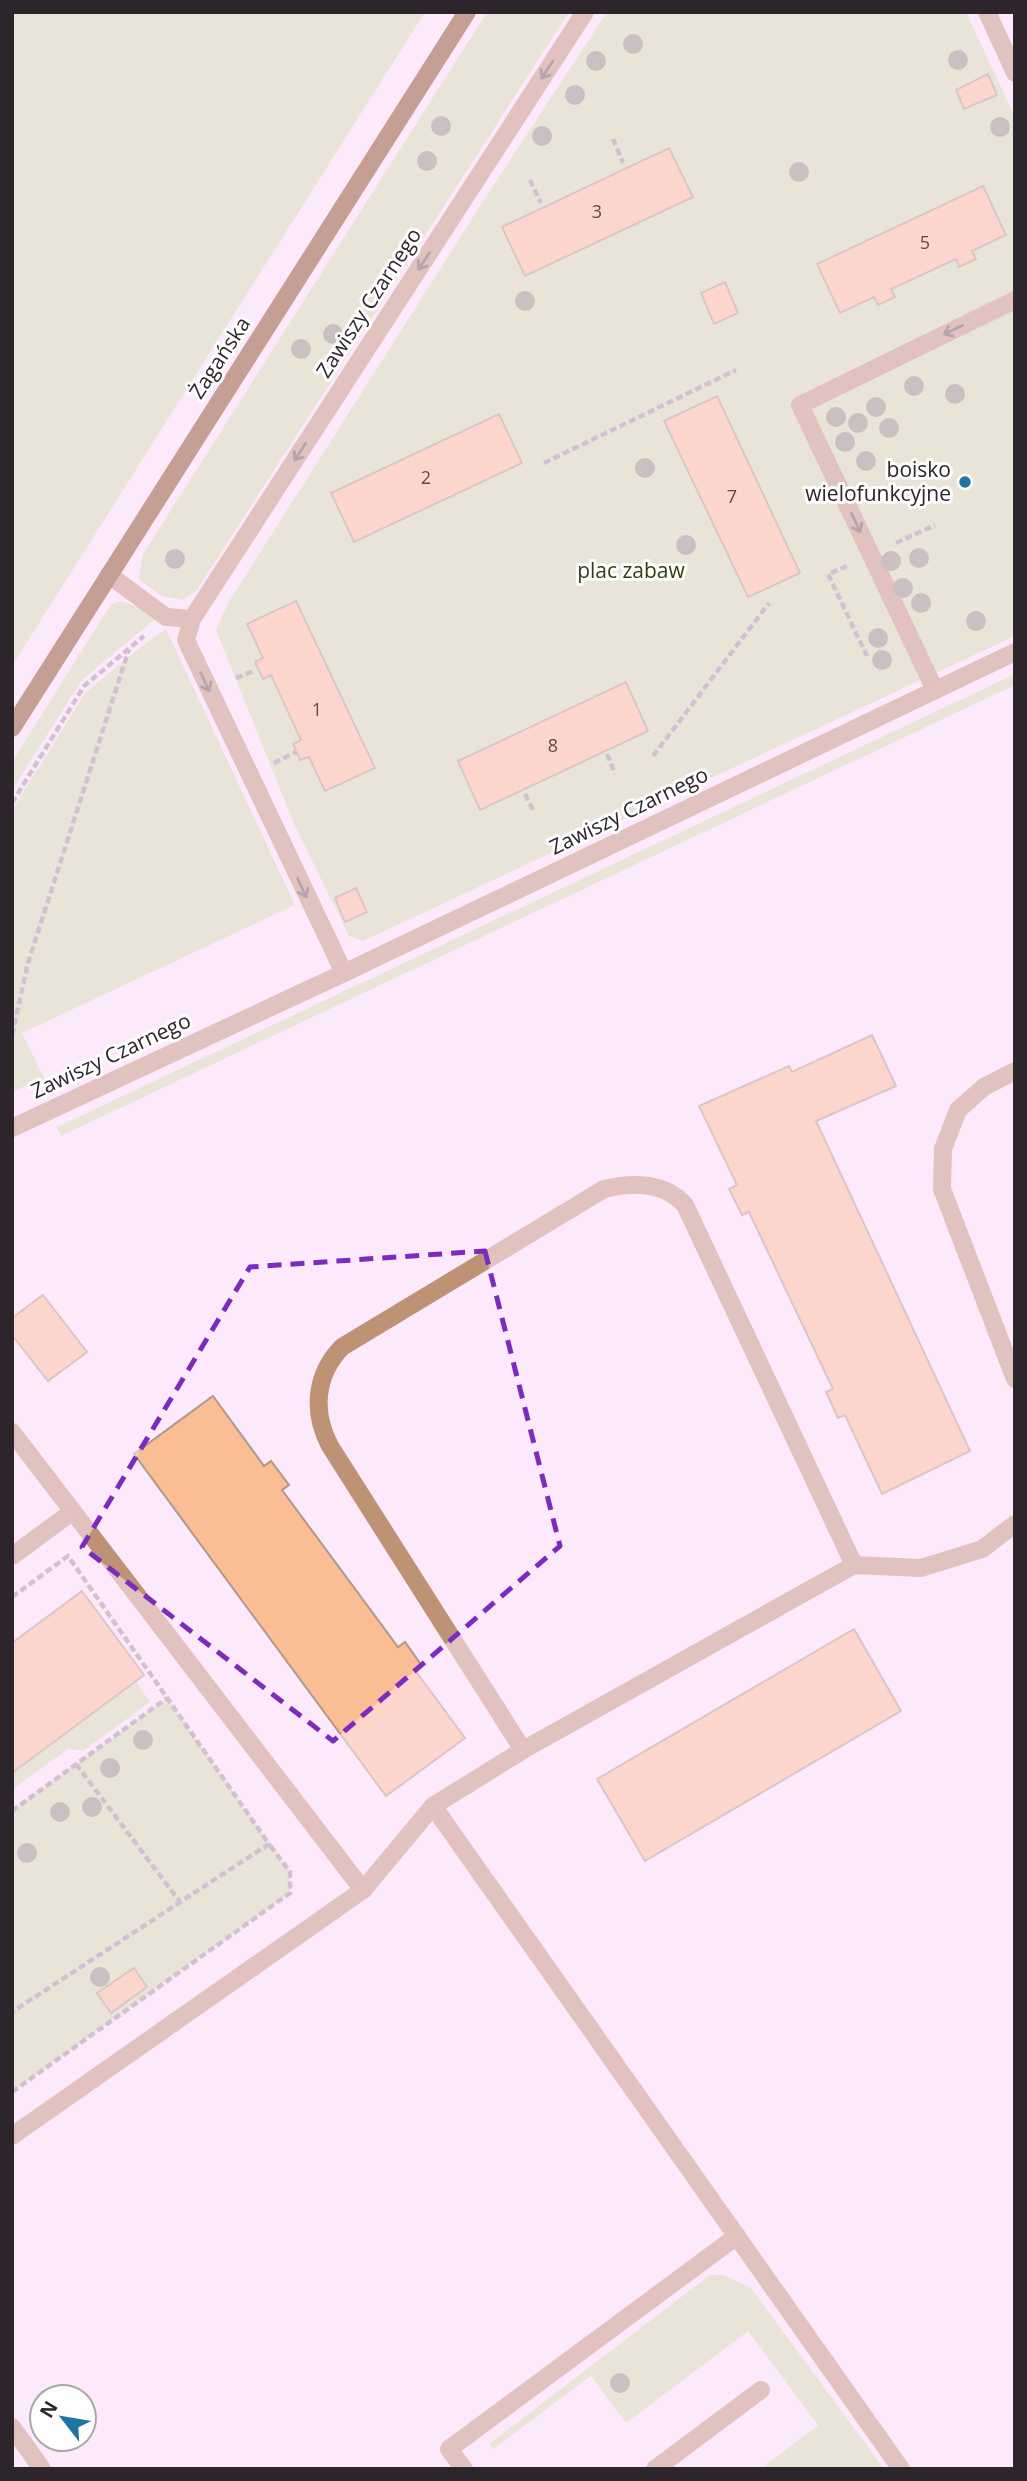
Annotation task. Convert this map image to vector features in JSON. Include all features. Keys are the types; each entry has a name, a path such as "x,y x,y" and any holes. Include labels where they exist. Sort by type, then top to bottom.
{"main road":[{"name":"Żagańska","path":"12,728 467,12"}],"street":[{"name":"Zawiszy Czarnego","path":"192,619 584,12"},
{"path":"987,12 1015,73"},
{"path":"935,690 800,405 1015,300"},
{"path":"109,575 166,617 192,619 186,640 344,973"},
{"name":"Zawiszy Czarnego","path":"12,1128 344,973 1015,652"},
{"path":"1015,1072 984,1087 958,1110 943,1149 942,1189 1015,1379"},
{"path":"523,1750 330,1446 317,1413 319,1395 326,1367 342,1347 604,1189 622,1185 658,1188 678,1197 685,1205 854,1565"},
{"path":"12,1432 363,1890"},
{"path":"12,1556 72,1512"},
{"path":"12,2136 363,1890 433,1806 523,1750 854,1565 921,1568 982,1549 1015,1524"},
{"path":"433,1806 901,2469"},
{"path":"464,2469 449,2449 737,2236"},
{"path":"655,2469 761,2390"},
{"path":"12,2427 42,2469"}],"path":[{"path":"613,139 623,163"},
{"path":"530,180 541,203"},
{"path":"544,463 736,370"},
{"path":"828,574 867,656"},
{"path":"653,756 769,603"},
{"path":"12,803 84,686 129,649 28,963 12,1035"},
{"path":"235,678 254,671"},
{"path":"270,764 296,752"},
{"path":"607,754 615,774"},
{"path":"525,794 534,812"},
{"path":"12,1597 68,1556 289,1872 290,1893 12,2092"},
{"path":"12,1811 167,1698"},
{"path":"76,1764 180,1902"},
{"path":"12,2012 269,1844"}],"highlighted area":[{"path":"485,1251 560,1546 333,1741 82,1547 250,1267"}],"green space":[{"path":"12,12 425,12 12,666"},
{"path":"487,12 569,12 197,590 183,600 161,596 139,579 143,554"},
{"name":"plac zabaw","path":"607,12 966,12 1015,117 1015,636 363,941 349,936 295,826 216,630 228,603 489,192"},
{"path":"122,601 141,608 155,619 82,680 12,790 12,762 111,604"},
{"path":"166,629 295,905 22,1033 50,1090 42,1093 36,1081 12,1092 12,810 85,693"},
{"path":"1015,674 1015,685 61,1136 57,1127"},
{"path":"136,1682 150,1702 83,1751 68,1749 12,1790 12,1773"},
{"path":"167,1698 290,1872 290,1893 12,2092 12,1811"},
{"path":"710,2275 724,2275 751,2288 884,2469 761,2469 818,2425 748,2331 626,2423 591,2376 493,2449 489,2444"}],"building":[{"path":"988,74 997,95 964,109 956,90"},
{"path":"669,148 693,197 525,276 502,227"},
{"path":"983,186 1006,235 972,251 976,259 959,267 956,259 891,289 895,297 878,305 874,297 840,313 817,264"},
{"path":"725,282 738,313 714,324 701,293"},
{"path":"717,396 800,573 748,597 664,421"},
{"path":"499,414 522,463 354,542 331,493"},
{"path":"296,601 375,768 325,791 309,757 300,760 293,744 301,740 271,675 263,679 255,662 263,658 247,624"},
{"path":"626,682 648,731 480,810 458,761"},
{"path":"356,888 367,912 345,922 335,898"},
{"path":"872,1035 896,1086 816,1121 970,1451 882,1494 845,1415 838,1418 826,1392 833,1389 749,1212 742,1215 729,1189 737,1185 699,1106 789,1066 792,1072"},
{"path":"43,1295 87,1352 48,1381 12,1335 12,1318"},
{"path":"213,1396 264,1466 271,1461 289,1485 282,1490 398,1647 405,1642 422,1666 415,1670 465,1738 386,1796 134,1454"},
{"path":"82,1591 144,1675 12,1773 12,1643"},
{"path":"854,1629 901,1711 645,1861 597,1779"},
{"path":"134,1968 147,1987 111,2013 97,1993"}],"place":[{"name":"boisko wielofunkcyjne","path":"965,482"}]}
